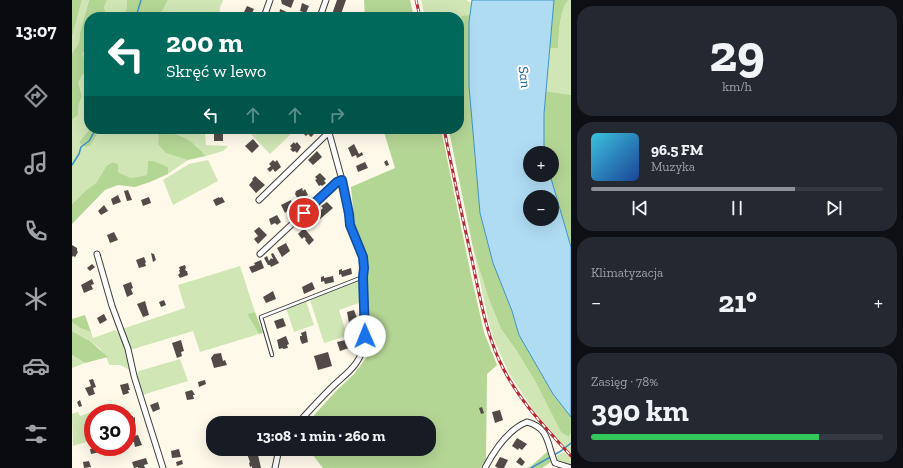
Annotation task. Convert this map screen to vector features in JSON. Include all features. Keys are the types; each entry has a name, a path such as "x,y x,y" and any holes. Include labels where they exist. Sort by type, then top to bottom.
{"street":[{"path":"266,12 270,0"},
{"path":"322,12 326,0"},
{"path":"260,200 325,134"},
{"path":"304,416 325,393 355,366 362,353 365,336 363,257 350,225 342,180 329,134"},
{"path":"260,254 337,182 342,180"},
{"path":"97,254 112,306 128,349 134,376 163,468"},
{"path":"485,468 513,430 527,422 536,425 548,438 555,463 571,468"},
{"path":"276,468 278,456"}],"lane":[{"path":"272,356 260,317 363,277"}],"green space":[{"path":"72,0 82,0 72,37"},
{"path":"82,0 89,0 86,12 84,12 79,43 72,53 72,37"},
{"path":"89,0 107,0 104,7 106,12 86,12"},
{"path":"107,0 127,0 125,12 106,12 104,7"},
{"path":"127,0 168,0 162,12 125,12"},
{"path":"168,0 223,0 220,12 162,12"},
{"path":"364,0 410,0 413,12 365,12"},
{"path":"421,0 466,0 472,3 470,15 464,16 464,12 424,12"},
{"path":"554,0 569,0 563,9 561,16 558,48 549,48"},
{"path":"569,0 571,0 571,95 546,91 549,48 558,48 561,15"},
{"path":"470,15 469,86 480,213 493,263 512,311 519,335 553,394 571,417 571,433 569,437 561,432 535,381 501,329 488,297 473,248 450,134 464,134 464,16"},
{"path":"84,18 84,52 82,53 84,58 84,74 78,83 82,96 78,107 78,115 72,120 72,53 79,43"},
{"path":"84,50 84,60 81,53"},
{"path":"84,74 84,134 86,134 80,141 91,145 97,134 159,134 166,152 188,160 168,174 168,167 148,161 147,175 131,178 118,172 118,164 113,162 107,165 96,183 86,190 72,204 72,120 78,115 78,107 82,96 78,83"},
{"path":"546,91 571,95 571,247 559,206 559,190 554,190 552,182 559,182 559,146 544,146"},
{"path":"86,134 97,134 91,145 85,147 79,142"},
{"path":"158,134 178,135 196,146 206,156 188,160 166,153 158,144"},
{"path":"172,134 205,134 206,145 228,146 223,151 206,156 196,145"},
{"path":"251,134 291,134 270,154"},
{"path":"385,134 442,134 484,332 497,365 487,374 486,460 480,468 323,468 314,456 436,456 436,416 313,416 354,374 369,354 367,254 355,229 351,187 395,168"},
{"path":"208,160 218,181 173,205 163,180 189,164"},
{"path":"148,161 153,161 168,167 168,174 135,187 118,185 105,190 72,224 72,204 86,190 96,183 107,165 113,162 118,164 118,172 131,178 147,175"},
{"path":"473,248 488,297 501,329 535,381 561,431 569,437 571,433 571,454 533,410 509,373 494,340"},
{"path":"240,266 255,312 247,314 259,334 200,352 193,331 130,350 122,329 185,308 178,285"},
{"path":"361,280 362,302 339,310 347,336 324,343 310,300"},
{"path":"306,301 314,325 294,332 286,308"},
{"path":"255,312 263,333 259,334 247,314"},
{"path":"85,315 91,332 80,328 72,322 72,319"},
{"path":"72,322 80,328 91,332 93,338 115,330 119,333 124,342 130,369 120,365 109,365 104,354 95,344 72,331"},
{"path":"72,331 90,341 108,357 85,363 72,355"},
{"path":"72,355 85,363 72,368"},
{"path":"180,359 188,381 142,395 136,376 139,371"},
{"path":"78,412 80,416 84,415 84,443 73,446 72,414"},
{"path":"547,452 549,452 551,462 542,468 525,468 530,467"},
{"path":"564,452 571,458 571,467 556,462 554,457"}],"water":[{"name":"San","path":"472,0 554,0 544,114 544,146 523,146 523,182 552,182 554,190 523,190 523,226 559,226 559,206 571,247 571,417 553,394 519,335 512,311 493,263 480,213 469,86 469,22"}],"building":[{"path":"281,0 294,0 291,8 282,4"},
{"path":"337,0 346,0 342,12 333,12"},
{"path":"302,3 309,6 306,12 300,11"},
{"path":"247,6 254,9 252,12 244,12"},
{"path":"280,9 287,12 280,12"},
{"path":"214,134 223,134 223,141 214,141"},
{"path":"253,139 259,146 252,153 245,146"},
{"path":"294,142 295,144 297,142 301,147 297,153 290,149 292,148 290,146"},
{"path":"354,144 359,154 362,152 363,155 357,158 356,155 352,157 348,148"},
{"path":"317,151 322,157 313,165 308,160"},
{"path":"273,160 275,162 277,160 281,167 275,172 273,169 270,172 267,169 271,166 269,164"},
{"path":"387,160 389,165 386,166 384,162"},
{"path":"365,162 368,168 358,172 356,166"},
{"path":"320,173 326,179 324,181 326,183 322,186 319,186 315,180 317,179 315,177"},
{"path":"255,176 265,185 256,193 249,185"},
{"path":"302,188 303,191 305,189 308,195 298,199 295,194 296,191"},
{"path":"128,190 132,200 127,201 124,191"},
{"path":"118,195 121,202 113,205 111,199"},
{"path":"149,197 151,203 143,206 141,200"},
{"path":"222,197 225,202 216,206 213,200"},
{"path":"291,200 295,209 289,209 285,213 281,205"},
{"path":"327,202 333,208 319,220 314,214 320,209 321,210 323,208 321,206"},
{"path":"104,205 108,211 101,215 98,211"},
{"path":"277,215 281,222 277,225 275,223 271,225 269,219"},
{"path":"259,227 267,235 258,244 254,239 258,236 254,231"},
{"path":"304,228 314,240 309,245 304,237 302,239 298,234"},
{"path":"114,232 118,240 110,243 107,235"},
{"path":"286,243 290,251 282,257 277,248"},
{"path":"72,245 77,248 78,252 75,257 72,257"},
{"path":"151,253 154,254 156,260 153,262"},
{"path":"273,253 279,263 271,267 264,258 267,256 269,261 271,258 273,259 271,254"},
{"path":"144,257 146,266 139,268 136,260"},
{"path":"261,260 264,268 252,273 249,267 255,265 254,263"},
{"path":"92,264 95,267 90,271 87,268"},
{"path":"185,265 188,275 180,278 178,275 180,273 179,267"},
{"path":"351,268 352,274 342,277 341,274 339,275 339,270 342,269 342,271"},
{"path":"324,276 324,278 333,276 334,282 325,284 324,281 321,282 321,277"},
{"path":"92,279 94,284 91,285 93,289 84,293 81,285"},
{"path":"131,282 133,294 127,297 123,285"},
{"path":"312,282 315,289 304,294 302,287"},
{"path":"273,291 276,299 266,303 263,297"},
{"path":"164,300 166,305 161,307 159,302"},
{"path":"145,301 149,315 143,317 137,304"},
{"path":"354,310 357,318 355,319 356,321 349,323 347,312"},
{"path":"104,314 107,320 100,324 97,318"},
{"path":"283,318 286,326 277,329 274,321"},
{"path":"306,331 308,342 302,344 300,336 302,336 301,333"},
{"path":"286,336 289,344 287,345 288,348 279,349 277,340"},
{"path":"350,339 352,347 340,351 337,342"},
{"path":"181,340 184,351 181,352 182,356 177,358 172,343"},
{"path":"328,352 332,366 318,370 314,356"},
{"path":"221,353 223,361 225,360 227,365 214,368 211,358 214,354"},
{"path":"93,379 96,387 93,388 95,394 89,396 85,388 91,386 89,380"},
{"path":"205,380 206,384 199,387 198,382"},
{"path":"128,383 130,390 128,390 129,393 123,395 120,385"},
{"path":"192,390 195,395 193,395 194,399 187,400 185,392"},
{"path":"80,400 82,406 79,407 77,402"},
{"path":"158,402 160,409 153,412 150,405"},
{"path":"482,407 484,413 481,414 479,408"},
{"path":"500,410 503,420 495,423 492,412"},
{"path":"138,435 142,445 136,447 136,436"},
{"path":"517,438 527,444 522,450 519,448 518,450 512,446"},
{"path":"179,449 181,457 172,458 171,451"},
{"path":"248,456 258,456 261,468 250,467"},
{"path":"500,457 508,460 504,468 498,468 495,466"},
{"path":"520,457 525,462 522,466 516,462"},
{"path":"146,458 148,464 144,465 145,468 134,468 132,462"},
{"path":"182,460 183,464 177,466 176,462"},
{"path":"89,461 91,467 84,468 83,462"}],"waterway":[{"path":"137,12 141,0"},
{"path":"72,165 79,154 81,147 89,141 93,134"},
{"path":"531,468 561,451 571,443"}],"railway":[{"path":"416,0 419,12"},
{"path":"445,134 481,302 488,330 498,357 518,394 571,456"}],"route":[{"path":"304,213 337,182 342,180 350,225 363,257 365,336"}]}
